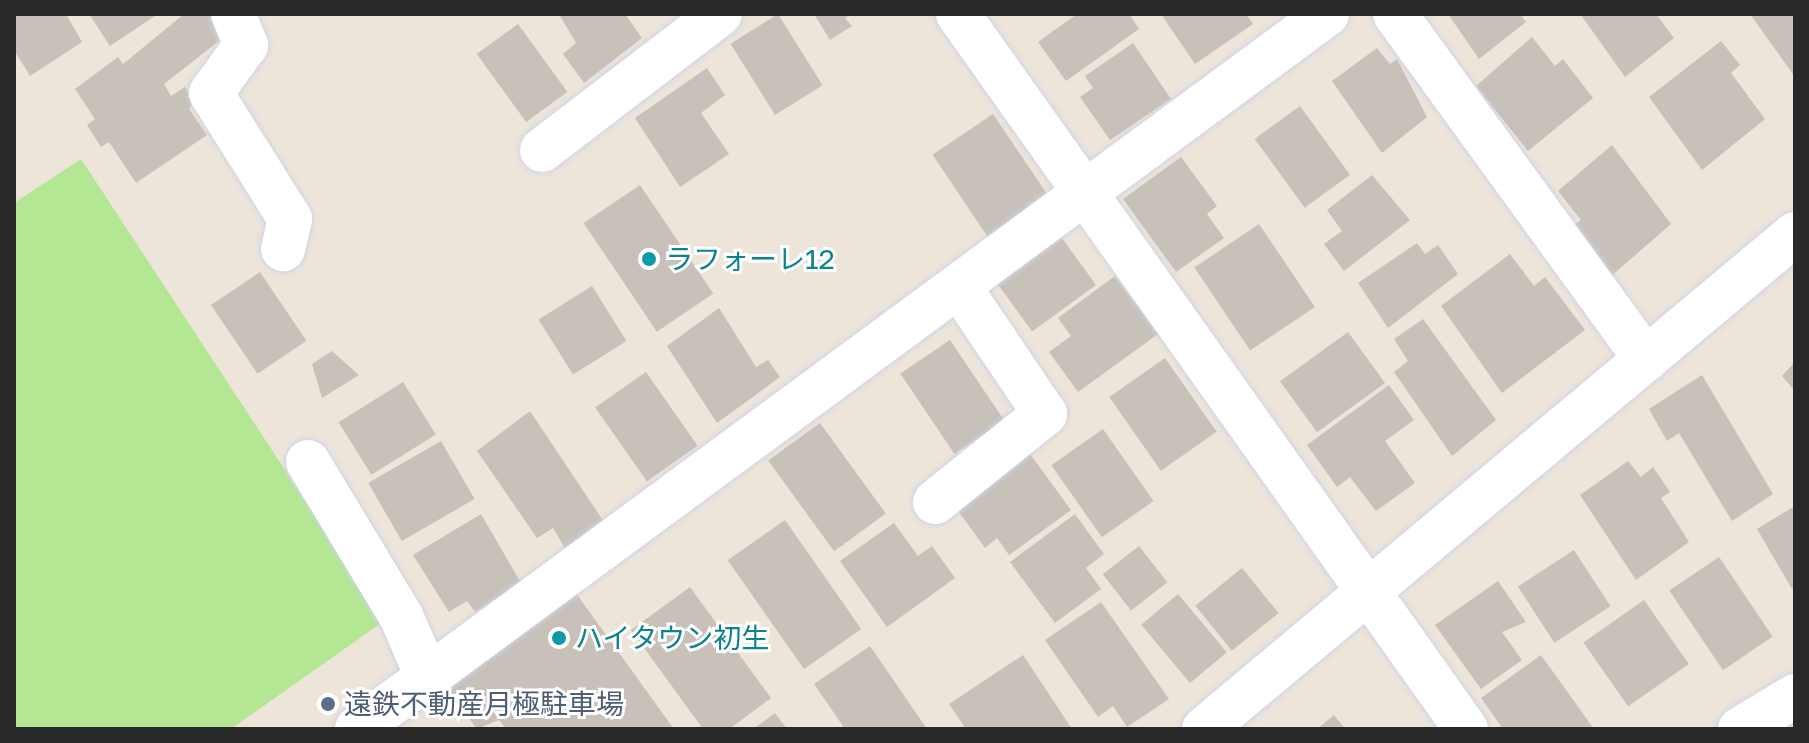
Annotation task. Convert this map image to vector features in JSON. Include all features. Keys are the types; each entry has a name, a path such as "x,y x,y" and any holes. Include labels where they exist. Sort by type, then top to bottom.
{"street":[{"path":"233,14 246,45 211,93 290,219 283,249"},
{"path":"542,150 720,14"},
{"path":"958,14 1089,192 1372,590 1466,729"},
{"path":"1395,14 1646,360"},
{"path":"357,729 1089,192 1310,19"},
{"path":"1204,729 1795,234"},
{"path":"935,502 1045,414 960,288"},
{"path":"308,462 401,616 428,678"},
{"path":"1740,729 1795,696"}],"green space":[{"path":"81,159 384,621 231,729 14,729 14,203"}],"building":[{"path":"14,14 66,14 82,42 30,76 14,50"},
{"path":"89,14 158,14 110,46"},
{"path":"184,14 214,14 228,34 164,84 171,96 185,87 195,101 189,109 207,135 136,183 109,142 101,147 87,125 95,119 75,89 118,57 123,64"},
{"path":"559,14 625,14 642,38 584,83 563,54 576,43"},
{"path":"778,14 823,85 775,115 731,44"},
{"path":"814,14 852,14 845,18 852,26 830,40"},
{"path":"1077,14 1129,14 1139,29 1066,81 1038,42"},
{"path":"1161,14 1246,14 1253,24 1195,64"},
{"path":"1448,14 1520,14 1526,22 1479,59"},
{"path":"1656,14 1674,38 1625,77 1581,15"},
{"path":"1750,14 1795,14 1795,77"},
{"path":"518,24 567,92 526,122 477,54"},
{"path":"1532,37 1555,66 1563,59 1593,98 1528,151 1476,86"},
{"path":"1721,41 1740,65 1731,73 1765,119 1702,170 1649,97"},
{"path":"1133,43 1171,99 1110,140 1080,97 1093,88 1085,76"},
{"path":"1377,48 1390,64 1397,59 1427,117 1382,153 1332,81"},
{"path":"707,68 725,95 701,113 729,154 680,187 635,118"},
{"path":"1300,106 1350,175 1305,208 1255,139"},
{"path":"993,114 1050,199 990,239 932,155"},
{"path":"1612,145 1671,224 1609,278 1570,227 1581,220 1558,191"},
{"path":"1181,157 1217,206 1207,214 1224,238 1176,272 1123,199"},
{"path":"1372,175 1410,220 1344,271 1324,244 1342,231 1327,210"},
{"name":"ラフォーレ12","path":"640,185 713,294 657,332 584,223"},
{"path":"1259,224 1315,307 1250,351 1194,268"},
{"path":"1059,234 1096,285 1032,331 995,280"},
{"path":"1417,243 1425,254 1438,245 1458,274 1388,328 1358,283"},
{"path":"1510,254 1534,286 1545,277 1585,330 1502,393 1441,306"},
{"path":"260,272 306,341 257,374 211,305"},
{"path":"1115,276 1158,334 1078,392 1049,352 1071,336 1058,318"},
{"path":"592,286 626,341 573,375 539,319"},
{"path":"719,308 756,367 768,360 780,377 717,423 667,346"},
{"path":"1423,319 1496,420 1452,456 1394,372 1408,361 1394,339"},
{"path":"1348,332 1385,383 1317,432 1280,381"},
{"path":"950,340 1004,420 954,454 900,374"},
{"path":"332,351 359,375 322,398 312,364"},
{"path":"1165,358 1217,432 1161,471 1109,397"},
{"path":"1795,362 1795,391 1782,376"},
{"path":"646,372 698,446 647,481 595,408"},
{"path":"1702,375 1773,494 1732,521 1679,433 1667,441 1649,409"},
{"path":"403,382 436,435 371,475 339,422"},
{"path":"1389,385 1414,420 1385,441 1415,483 1376,511 1350,477 1337,487 1307,445"},
{"path":"530,411 604,522 566,550 553,528 537,538 477,451"},
{"path":"820,423 886,514 834,551 768,461"},
{"path":"1103,429 1153,501 1102,537 1051,465"},
{"path":"441,441 475,499 402,541 368,483"},
{"path":"1022,443 1071,510 1009,555 997,538 985,548 949,498"},
{"path":"1628,461 1641,477 1653,467 1670,492 1661,498 1689,542 1636,580 1580,495"},
{"path":"1795,506 1795,588 1792,589 1757,529"},
{"path":"481,514 521,583 475,612 467,601 449,612 413,555"},
{"path":"1075,514 1104,554 1086,568 1101,589 1055,623 1010,562"},
{"path":"785,520 861,629 804,669 728,560"},
{"path":"894,523 918,556 932,546 955,578 887,627 840,561"},
{"path":"1139,546 1167,582 1131,611 1103,574"},
{"path":"1574,550 1610,606 1554,643 1518,586"},
{"path":"1719,557 1773,637 1723,670 1669,591"},
{"path":"1242,568 1279,613 1232,651 1195,606"},
{"path":"1498,581 1526,622 1502,632 1522,660 1481,689 1435,625"},
{"path":"690,587 771,698 729,729 703,729 631,630"},
{"name":"ハイタウン初生","path":"575,592 674,729 506,729 499,720 477,729 445,685"},
{"path":"1178,594 1227,652 1190,683 1141,625"},
{"path":"1644,600 1689,664 1628,706 1583,642"},
{"path":"1101,602 1169,699 1127,727 1113,706 1098,717 1045,640"},
{"path":"870,646 927,729 845,729 814,684"},
{"path":"1023,655 1072,729 966,729 949,704"},
{"path":"1541,655 1594,729 1503,729 1481,698"},
{"path":"775,713 787,729 753,729"},
{"path":"1334,715 1345,729 1317,729"}],"place":[{"name":"ラフォーレ12","path":"649,259"},
{"name":"ハイタウン初生","path":"559,638"},
{"name":"遠鉄不動産月極駐車場","path":"328,704"}]}
